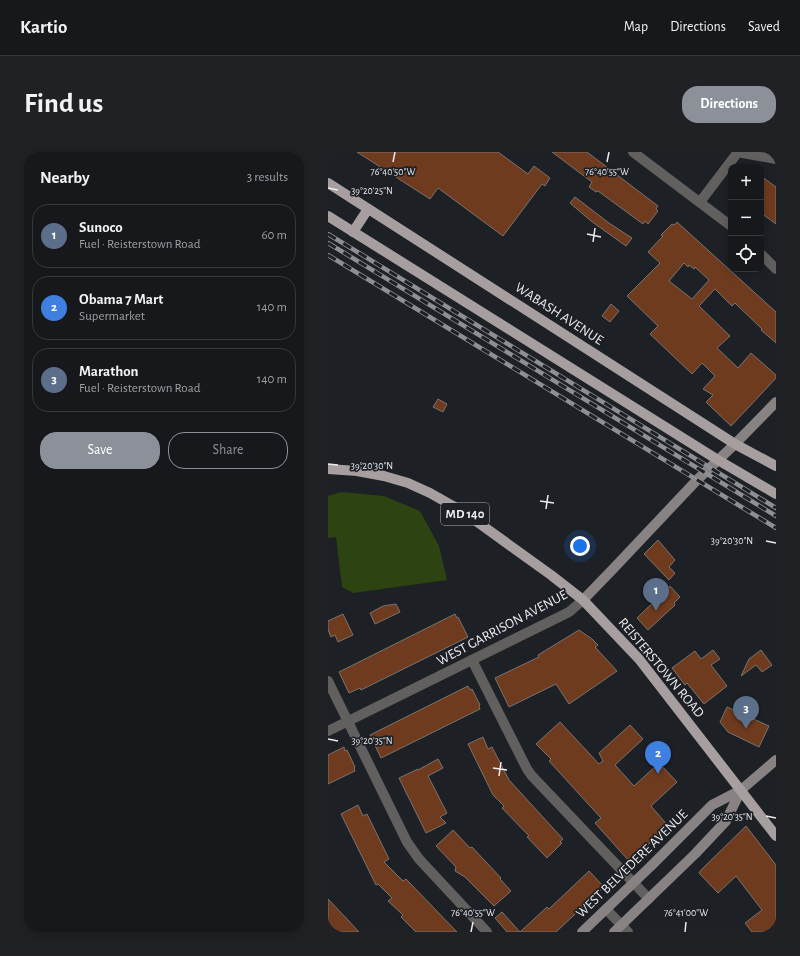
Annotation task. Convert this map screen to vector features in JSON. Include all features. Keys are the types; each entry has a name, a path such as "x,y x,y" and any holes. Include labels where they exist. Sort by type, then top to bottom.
{"main road":[{"name":"WABASH AVENUE","path":"328,183 736,444 776,466"},
{"path":"353,232 368,209"},
{"path":"328,216 718,460 776,494"},
{"name":"WEST GARRISON AVENUE","path":"583,600 614,570 697,480 736,444 775,404"},
{"name":"REISTERSTOWN ROAD","path":"328,469 384,476 408,483 430,493 476,521 583,600 639,659 776,836"},
{"name":"WEST BELVEDERE AVENUE","path":"582,932 682,836 712,805 741,790 776,760"},
{"name":"WEST BELVEDERE AVENUE","path":"621,930 649,899 726,821 741,790"}],"street":[{"path":"633,152 728,224"},
{"path":"700,202 738,152 776,159"},
{"path":"764,257 776,269"},
{"name":"WEST GARRISON AVENUE","path":"328,732 569,612 583,600"},
{"path":"472,660 527,769 532,776 649,899"},
{"path":"328,681 407,842 419,860 487,932"},
{"path":"606,909 621,930"}],"green space":[{"path":"341,492 384,496 420,511 439,546 447,580 353,593 342,587 336,537 328,538 328,496"}],"building":[{"path":"357,152 498,152 528,174 534,166 550,178 545,186 542,184 503,236 438,188 430,199"},
{"path":"552,152 587,152 658,206 656,209 658,211 648,224 645,221 643,224 598,191 596,192 589,187 592,182"},
{"path":"764,178 776,187 776,224 764,215"},
{"path":"575,197 609,223 632,238 626,246 591,221 570,203"},
{"path":"677,222 728,268 728,272 732,272 776,312 776,343 735,303 732,306 715,289 699,306 730,336 717,348 738,368 751,353 776,375 776,378 731,426 706,402 713,395 703,389 715,376 702,363 692,374 650,334 658,326 627,296 660,263 648,252 672,224 674,225","holes":["684,263 688,267 689,265 694,269 695,267 709,280 692,299 669,281"]},
{"path":"611,304 619,311 610,322 602,316"},
{"path":"438,399 447,404 443,412 433,407"},
{"path":"658,540 675,560 669,567 675,573 669,580 644,554"},
{"path":"670,586 680,597 674,603 675,605 648,630 637,618"},
{"path":"396,604 400,612 375,624 370,613 383,606"},
{"path":"343,614 353,635 338,642 335,635 331,637 328,630 328,621"},
{"path":"455,614 468,637 361,690 360,688 349,693 339,672"},
{"path":"579,630 598,645 595,647 617,671 569,704 556,684 509,707 495,678 539,657 538,655"},
{"path":"713,650 720,659 711,665 727,686 704,704 687,683 685,685 672,668 695,651 701,659"},
{"path":"761,650 772,665 762,672 756,665 741,676 749,659"},
{"path":"468,686 470,690 472,689 480,705 480,709 381,758 370,735"},
{"path":"727,707 769,726 759,747 728,732 720,722"},
{"path":"560,722 599,764 603,761 599,753 630,725 643,739 615,765 634,786 659,763 677,782 651,806 669,827 629,861 595,823 601,818 549,761 551,759 536,744"},
{"path":"483,737 488,749 492,747 509,780 563,839 560,842 562,843 547,858 527,837 529,836 502,808 504,806 493,795 468,744"},
{"path":"344,747 355,767 355,771 328,784 328,755"},
{"path":"438,759 443,768 428,776 447,813 440,817 446,823 426,833 399,778"},
{"path":"358,805 363,816 367,814 389,859 384,862 403,881 406,879 457,932 416,932 401,917 403,915 388,901 392,898 378,884 376,885 341,814"},
{"path":"746,826 776,865 776,932 752,932 745,923 762,910 736,876 718,893 699,873"},
{"path":"453,830 470,848 472,847 511,891 494,906 465,877 455,871 456,867 436,846"},
{"path":"589,871 604,887 556,932 520,932 547,907 549,909"},
{"path":"328,899 359,932 331,932 328,929"},
{"path":"502,912 520,932 507,932 495,918"}],"railway":[{"path":"328,234 776,508"},
{"path":"328,243 776,516"},
{"path":"328,255 776,528"}],"place":[{"name":"Sunoco","path":"656,611"},
{"name":"Marathon","path":"746,729"},
{"name":"Obama 7 Mart","path":"658,774"}]}
